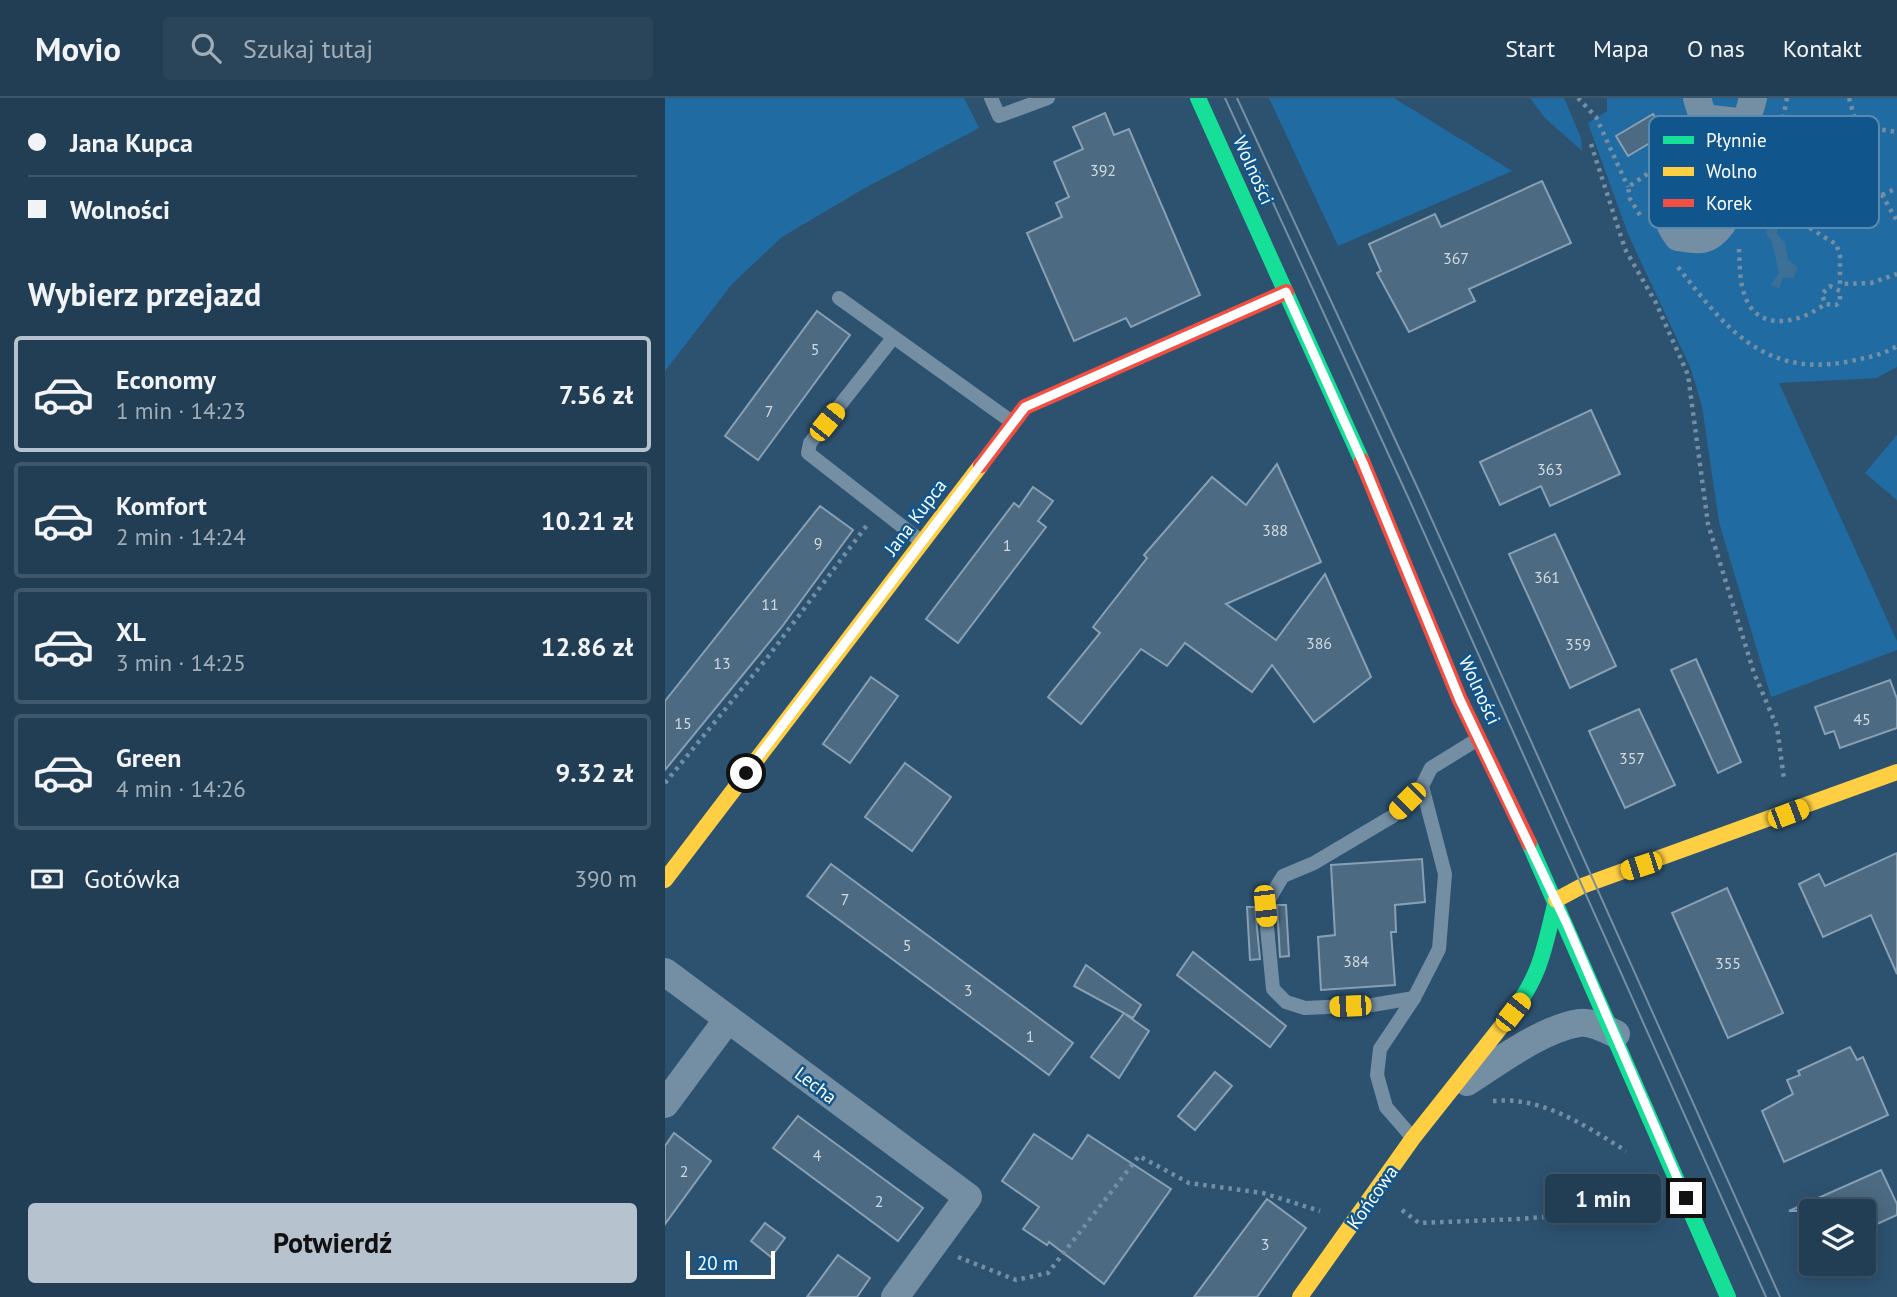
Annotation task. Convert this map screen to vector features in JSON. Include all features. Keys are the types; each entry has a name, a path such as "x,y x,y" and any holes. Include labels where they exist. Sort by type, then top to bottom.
{"street":[{"name":"Wolności","path":"1198,98 1363,463 1408,578 1479,738 1616,1034 1728,1297"},
{"path":"1697,98 1702,116"},
{"path":"1748,116 1753,98"},
{"name":"Jana Kupca","path":"665,880 1025,407 1286,292"},
{"path":"1556,900 1582,886 1788,814 1897,772"},
{"name":"Końcowa","path":"1300,1297 1413,1138 1529,991 1541,962 1556,900"},
{"name":"Lecha","path":"665,972 968,1197 931,1247"},
{"path":"665,1104 728,1019"},
{"name":"Końcowa","path":"1444,1097 1516,1050 1553,1032 1581,1022 1597,1025 1616,1034"},
{"path":"895,1297 931,1247"}],"lane":[{"path":"992,98 999,116 1048,98"},
{"path":"839,298 1013,423"},
{"path":"893,338 810,443 808,453 923,541"},
{"path":"1414,998 1373,1005 1305,1008 1286,1002 1273,989 1265,906 1283,877 1314,863 1393,816 1422,786 1431,768 1479,738"},
{"path":"1413,1138 1386,1107 1377,1075 1380,1049 1414,998 1439,949 1445,874 1422,786"}],"path":[{"path":"1578,98 1596,117 1628,187 1630,199 1644,221"},
{"path":"1783,116 1787,98"},
{"path":"1849,98 1854,116"},
{"path":"1879,129 1897,132"},
{"path":"1591,144 1625,249 1656,303 1688,375 1708,524 1754,673 1777,727 1788,814"},
{"path":"1628,187 1649,173"},
{"path":"1879,196 1897,188"},
{"path":"1882,195 1897,221"},
{"path":"1739,244 1742,286 1749,305 1767,318 1792,322 1813,314 1825,304 1836,305 1840,302 1840,255 1836,244 1807,228"},
{"path":"1675,264 1736,336 1761,352 1787,362 1826,365 1883,355 1897,346"},
{"path":"1825,304 1822,299 1825,289 1838,285 1871,283 1897,274"},
{"path":"665,783 767,658 879,508"},
{"path":"1485,1101 1510,1099 1575,1118 1628,1152"},
{"path":"931,1247 1016,1280 1048,1273 1139,1156 1189,1183 1263,1193 1354,1222"},
{"path":"1394,1205 1419,1223 1594,1213 1666,1221"}],"shaded area":[{"path":"665,98 964,98 979,128 863,189 782,237 732,284 665,371"},
{"path":"1269,98 1394,98 1512,171 1338,246"},
{"path":"1530,98 1564,98 1581,138 1582,151 1545,118"},
{"path":"1607,98 1897,98 1897,367 1876,378 1779,383 1897,641 1897,650 1771,697 1719,522 1702,406 1691,369 1628,234 1588,123 1607,111"},
{"path":"1768,228 1777,228 1777,234 1785,243 1788,260 1798,268 1793,278 1783,278 1779,288 1771,285 1779,273 1772,242 1766,233"},
{"path":"1897,435 1897,500 1865,473"}],"building":[{"path":"1105,113 1114,135 1129,129 1200,295 1131,327 1126,318 1074,341 1027,233 1062,217 1056,203 1069,197 1054,162 1083,149 1073,127"},
{"path":"1649,116 1649,144 1628,156 1616,136"},
{"path":"1542,181 1571,243 1469,289 1475,301 1409,332 1377,273 1381,271 1369,244 1435,214 1441,227"},
{"path":"817,311 850,335 758,460 725,436"},
{"path":"1591,410 1620,474 1550,506 1541,486 1500,505 1480,462"},
{"path":"1277,464 1321,562 1226,604 1276,640 1325,574 1371,677 1314,722 1272,665 1252,692 1185,643 1167,666 1141,649 1081,724 1048,697 1100,633 1093,627 1147,558 1144,555 1212,477 1246,505"},
{"path":"1033,487 1053,501 1038,521 1046,527 958,643 926,619 1014,503 1019,507"},
{"path":"820,506 853,530 781,628 665,770 665,701"},
{"path":"1555,534 1616,666 1570,688 1509,554"},
{"path":"1696,659 1741,762 1718,773 1671,670"},
{"path":"871,677 898,696 850,763 823,744"},
{"path":"1890,680 1897,699 1897,728 1840,748 1834,731 1825,734 1815,707"},
{"path":"1639,709 1675,785 1625,808 1589,731"},
{"path":"905,763 951,797 912,851 865,817"},
{"path":"1897,853 1897,974 1871,915 1823,937 1799,884 1819,874 1825,886"},
{"path":"1422,859 1425,902 1395,905 1396,932 1391,932 1395,985 1321,990 1318,937 1335,935 1331,865"},
{"path":"831,864 1073,1043 1049,1075 807,896"},
{"path":"1727,888 1783,1013 1728,1038 1672,913"},
{"path":"1277,905 1286,905 1289,956 1280,957"},
{"path":"1247,907 1255,907 1260,959 1250,960"},
{"path":"1193,952 1286,1026 1270,1047 1177,975"},
{"path":"1086,965 1141,1005 1133,1018 1125,1014 1149,1031 1119,1078 1091,1057 1124,1013 1074,986"},
{"path":"1850,1047 1857,1060 1863,1057 1888,1115 1784,1162 1762,1111 1793,1094 1787,1080 1800,1075 1798,1071"},
{"path":"1215,1072 1232,1086 1195,1130 1178,1116"},
{"path":"798,1116 923,1208 898,1241 773,1148"},
{"path":"674,1133 711,1161 665,1224 665,1146"},
{"path":"1034,1134 1072,1159 1088,1135 1171,1189 1104,1284 1049,1242 1047,1245 1023,1229 1039,1207 1002,1181"},
{"path":"1881,1170 1897,1204 1897,1215 1876,1225 1876,1199 1816,1199"},
{"path":"1267,1199 1306,1228 1257,1297 1194,1297"},
{"path":"765,1223 785,1238 771,1257 751,1241"},
{"path":"838,1255 870,1278 857,1297 807,1297"}],"tram line":[{"path":"1225,98 1408,497 1766,1297"},
{"path":"1237,98 1419,491 1780,1297"}],"traffic: fast":[{"path":"1198,98 1362,461"},
{"path":"1529,843 1728,1297"},
{"path":"1508,1018 1535,975 1556,900"}],"traffic: slow":[{"path":"665,880 981,465"},
{"path":"1556,900 1582,886 1897,772"},
{"path":"1300,1297 1413,1138 1508,1018"}],"traffic: jam":[{"path":"981,465 1025,407 1286,292"},
{"path":"1362,461 1460,700 1529,843"}],"route":[{"path":"746,773 1025,407 1286,292 1363,463 1395,547 1460,700 1566,922 1686,1198"}]}
